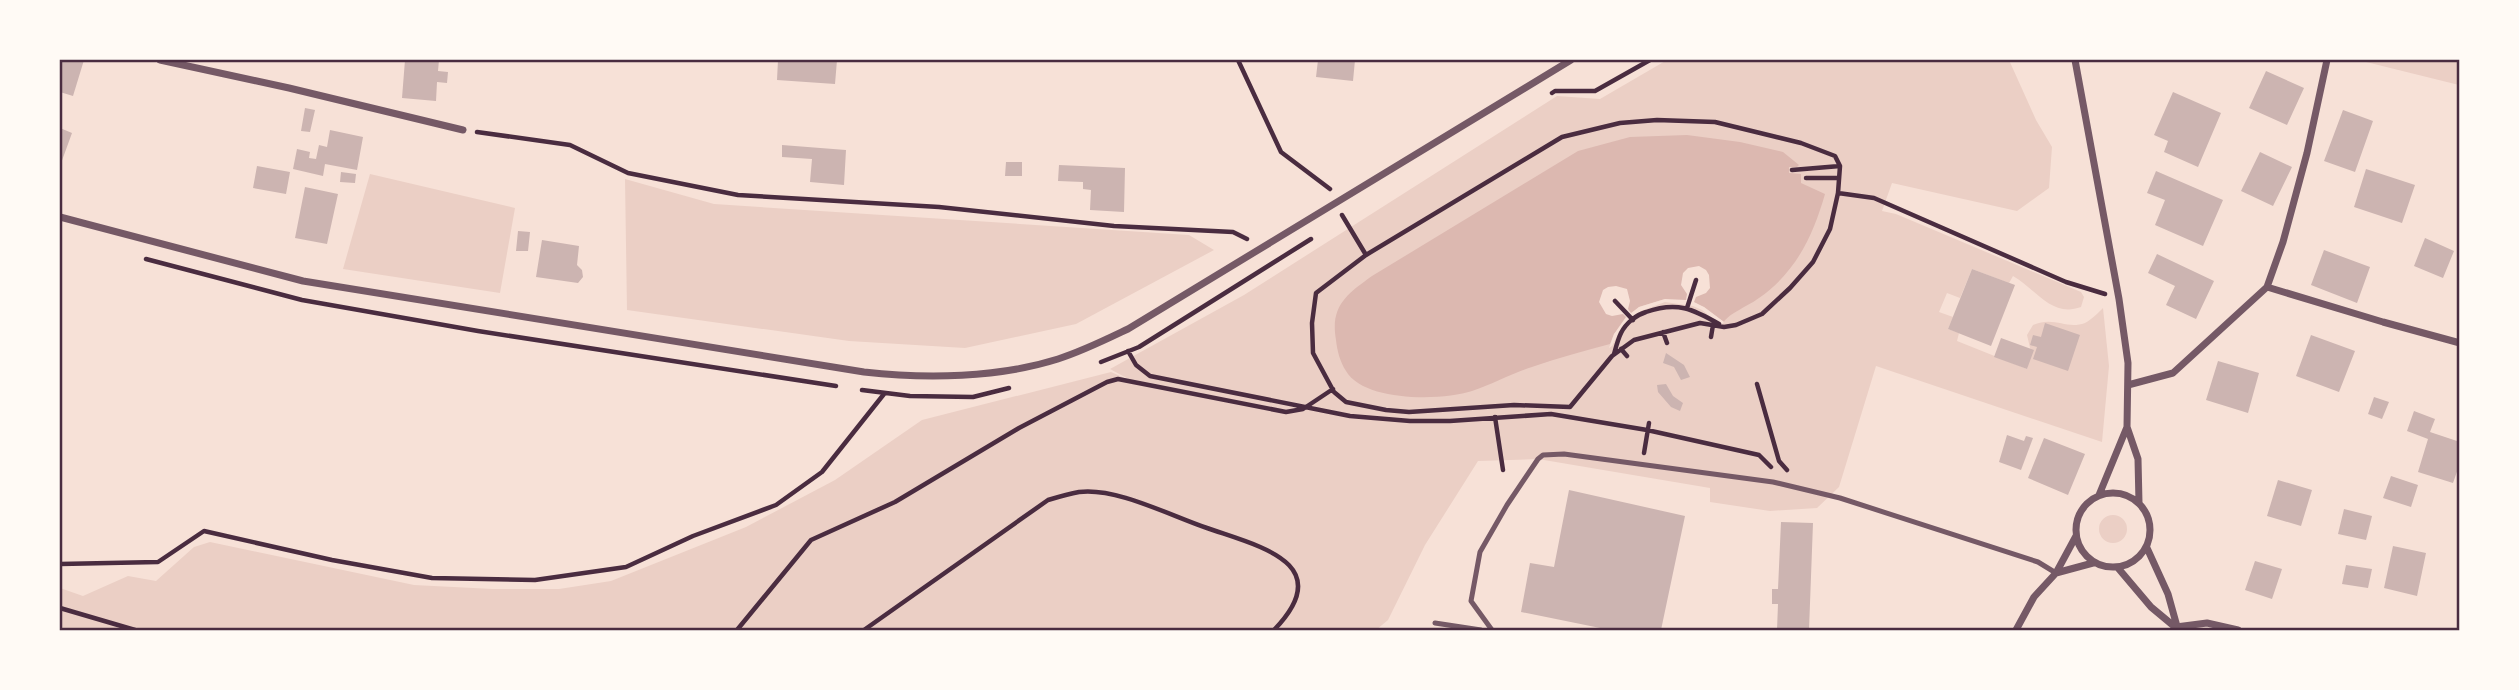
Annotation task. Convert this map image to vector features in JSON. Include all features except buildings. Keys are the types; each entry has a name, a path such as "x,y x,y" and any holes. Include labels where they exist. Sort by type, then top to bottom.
{"street":[{"path":"160,60 463,130"},
{"path":"60,217 303,281 864,372 899,376 977,375 1056,360 1092,347 1128,329 1571,60"},
{"path":"2075,60 2119,299 2128,363 2127,427 2138,459 2139,503"},
{"path":"2128,385 2173,373 2267,287 2283,243 2327,60"},
{"path":"2267,287 2459,343"},
{"path":"2093,563 2080,548 2076,526 2084,507 2099,495 2127,427"},
{"path":"2056,573 2093,563 2118,568 2134,562 2147,548 2150,519 2139,503 2120,494 2099,495"},
{"path":"2016,631 2034,597 2056,573 2076,536"},
{"path":"2147,548 2168,594 2177,629"},
{"path":"2118,568 2151,607 2177,629"},
{"path":"2177,629 2207,623 2238,631"}],"lane":[{"path":"1492,631 1471,601 1480,552 1507,505 1543,455 1564,454 1773,482 1840,498 2038,562 2056,573"},
{"path":"1435,623 1481,631"}],"path":[{"path":"1238,60 1281,152 1331,190 1333,204 1345,218 1366,255"},
{"path":"1547,96 1555,91 1595,91 1650,60"},
{"path":"1657,120 1715,121 1801,143 1835,156 1840,166 1839,178 1830,229 1813,262 1762,314 1724,327 1700,323 1633,340 1613,355 1590,379 1570,407 1514,405 1409,412 1352,404 1332,389 1313,353 1312,323 1316,293 1366,255 1562,137 1620,123 1657,120"},
{"path":"463,130 570,145 628,173 738,195 939,207 1114,226 1233,232 1251,241 1257,253"},
{"path":"1792,170 1840,166"},
{"path":"1806,178 1839,178"},
{"path":"1838,193 1874,198 2066,282 2119,299"},
{"path":"1333,225 1345,218"},
{"path":"1139,347 1322,233"},
{"path":"1687,308 1696,280"},
{"path":"1615,301 1633,320"},
{"path":"1613,355 1622,331 1637,315 1656,308 1675,305 1687,308 1724,327"},
{"path":"1711,337 1713,325"},
{"path":"1663,332 1667,343"},
{"path":"1621,349 1627,356"},
{"path":"1128,351 1136,365 1150,376 1350,415 1437,421 1551,414 1647,430 1759,455 1770,465 1773,482"},
{"path":"737,631 811,540 895,502 1019,428 1107,382 1118,379 1286,412 1307,406 1332,389"},
{"path":"1757,384 1779,461 1802,489"},
{"path":"60,564 158,562 204,531 432,578 535,580 626,566 693,536 776,505 822,472 885,394"},
{"path":"1350,415 1352,404"},
{"path":"1495,417 1503,470"},
{"path":"1642,464 1649,423"},
{"path":"864,631 1048,500 1081,492 1119,496 1256,544 1283,558 1294,573 1298,591 1289,615 1274,631"},
{"path":"60,608 135,629"}],"shaded area":[{"path":"1667,60 2009,60 2036,120 2052,147 2049,188 2017,211 1892,183 1882,211 1896,214 2081,292 2084,297 2081,307 2061,309 2044,300 2013,276 2009,283 1972,269 1960,298 1947,293 1939,312 1953,317 1948,329 1959,333 1957,341 2027,369 2031,352 2027,335 2033,325 2048,322 2078,325 2087,322 2103,308 2109,366 2102,442 1876,366 1839,487 1817,508 1770,511 1710,502 1710,488 1538,459 1478,461 1425,545 1388,620 1376,630 60,630 60,588 83,596 128,576 156,581 194,547 210,542 414,585 559,589 611,581 746,527 835,480 922,420 1111,372 1134,382 1110,369 1244,295 1557,96 1600,99"},
{"path":"2358,60 2459,60 2459,85"},
{"path":"1687,135 1740,142 1783,152 1799,165 1789,167 1789,173 1801,174 1801,183 1825,194 1809,239 1793,265 1759,298 1724,322 1704,307 1665,299 1639,307 1614,334 1610,344 1517,372 1459,394 1424,397 1386,394 1355,381 1346,371 1337,348 1335,328 1338,310 1348,295 1372,276 1578,151 1630,137"},
{"path":"370,174 515,208 500,293 343,269"},
{"path":"625,179 714,204 1189,235 1214,250 1076,324 965,348 849,341 627,310"},
{"path":"2113,515 2123,519 2127,529 2123,539 2113,543 2103,539 2099,529 2103,519"}],"pier":[{"path":"1699,266 1709,275 1710,288 1696,297 1694,302 1724,322 1721,325 1693,306 1665,302 1633,316 1609,348 1614,334 1626,317 1623,314 1606,314 1599,302 1603,290 1616,286 1627,289 1630,301 1628,309 1631,313 1639,307 1665,299 1686,300 1687,294 1681,285 1683,273 1688,268"}]}
